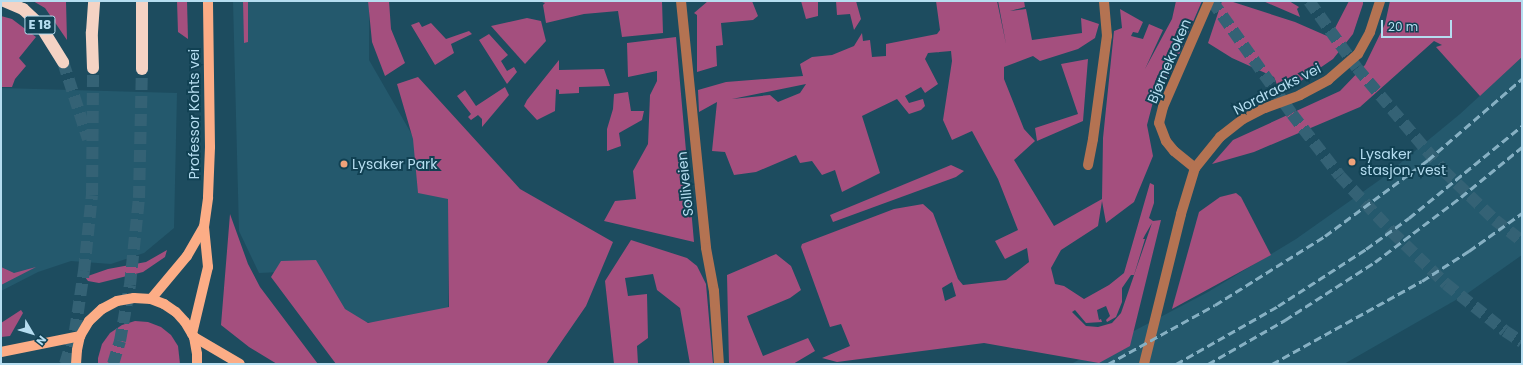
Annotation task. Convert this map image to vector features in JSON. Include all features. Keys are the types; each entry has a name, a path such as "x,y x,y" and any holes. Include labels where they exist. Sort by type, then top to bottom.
{"highway":[{"name":"E 18","path":"4,1 23,9 40,25 63,62"},
{"path":"86,1 92,32"},
{"path":"93,68 92,32 94,1"},
{"path":"142,1 142,69"}],"main road":[{"name":"Professor Kohts vei","path":"193,336 208,267 204,227 208,197 210,147 208,1"},
{"name":"Professor Kohts vei","path":"151,300 187,256 204,227"},
{"path":"76,364 80,336 89,321 102,309 117,301 134,298 151,300 164,304 176,312 185,322 193,336 197,354 197,364"},
{"path":"1,352 80,336"},
{"path":"193,336 240,364"}],"street":[{"name":"Solliveien","path":"681,1 706,248 714,291 719,364"},
{"path":"1088,165 1093,139 1106,36 1104,1"},
{"name":"Bjørnekroken","path":"1196,168 1174,151 1166,141 1159,123 1163,107 1209,1"},
{"name":"Nordraaks vei","path":"1144,364 1181,214 1196,168 1220,137 1243,119 1265,108 1300,95 1328,80 1358,54 1370,32 1380,1"}],"shaded area":[{"path":"33,1 66,1 67,40 45,8"},
{"path":"177,1 187,1 188,39 178,32"},
{"name":"Lysaker Park","path":"233,1 369,1 369,60 449,199 448,329 339,320 321,270 259,273 239,231"},
{"path":"243,1 248,1 248,42 244,43"},
{"path":"368,1 389,1 391,29 405,63 385,76 372,42"},
{"path":"539,1 662,1 663,33 622,37 618,11 584,14 546,23 543,5 545,3"},
{"path":"708,1 752,1 758,16 753,20 721,23 723,45 716,46 717,66 697,72 697,15 694,13"},
{"path":"801,1 818,1 818,16 806,19"},
{"path":"836,1 856,1 861,19 854,30 850,14 837,15"},
{"path":"936,1 997,1 1006,44 998,1 1024,1 1025,7 1010,11 1026,9 1032,40 1082,33 1081,18 1099,24 1095,38 1078,49 1040,61 1033,56 1004,67 1004,79 1024,129 1035,141 1014,160 1054,226 1102,199 1103,138 1114,31 1122,28 1120,9 1143,22 1138,33 1133,32 1131,36 1143,39 1149,24 1163,30 1145,69 1172,19 1176,1 1202,1 1171,73 1153,102 1147,125 1153,156 1134,202 1106,223 1102,201 1098,226 1061,250 1051,268 1055,284 1064,286 1084,299 1109,285 1124,273 1150,183 1154,185 1154,203 1149,218 1153,221 1161,220 1130,346 1099,363 984,343 837,362 822,358 850,346 841,324 830,327 801,247 802,244 894,209 923,204 933,213 958,279 963,285 1006,280 1029,262 1027,248 1005,259 995,241 1018,230 998,179 972,131 952,140 943,120 952,61 951,51 928,53 925,59 938,84 925,93 921,87 905,96 909,103 923,99 925,106 921,110 909,114 897,99 862,116 880,173 842,192 835,170 822,175 812,161 800,163 796,155 756,172 734,175 725,152 712,151 717,102 699,112 698,90 726,82 803,76 800,64 812,57 832,55 854,46 862,33 863,41 870,40 872,57 886,56 886,44 937,34 940,30","holes":["806,84 800,93 778,102 770,95 732,99","1152,223 1121,313 1112,323 1098,327 1086,326 1072,312 1075,310 1086,323 1102,322 1101,319 1099,320 1097,310 1106,306 1110,316 1106,320 1107,322 1116,317 1122,302 1122,288 1131,275 1134,275 1145,239 1143,239","952,282 956,296 945,301 942,288"]},
{"path":"1222,1 1230,1 1295,22 1327,36 1333,32 1349,1 1363,1 1363,4 1353,34 1333,59 1298,83 1278,87 1274,77 1232,58 1208,43"},
{"path":"1263,1 1289,1 1299,7 1297,9 1300,17"},
{"path":"1390,1 1522,1 1522,57 1480,96 1436,47 1442,45 1434,41 1360,107 1254,152 1212,164 1233,140 1340,91 1365,65 1385,24"},
{"path":"1,16 12,19 36,37 19,58 26,66 15,79 12,87 1,87"},
{"path":"527,18 541,21 546,41 525,64 491,26"},
{"path":"419,22 422,27 431,23 446,39 469,31 472,34 451,44 454,53 435,65 411,25"},
{"path":"489,34 508,55 501,61 507,71 514,67 517,72 507,84 479,40"},
{"path":"676,37 694,242 604,221 615,201 636,199 633,171 648,144 650,95 657,81 657,71 628,77 627,43"},
{"path":"1522,57 1522,255 1468,293 1344,364 1071,364 1208,292 1296,239 1381,179 1460,114"},
{"path":"1088,59 1083,121 1037,141 1035,128 1078,114 1061,64"},
{"path":"559,60 559,70 604,69 610,86 579,87 579,93 559,94 559,90 556,89 555,111 537,120 524,106 527,100"},
{"path":"418,77 520,189 613,242 586,306 546,364 336,364 271,277 281,261 316,260 345,309 368,323 449,307 448,199 418,193 413,139 397,84"},
{"path":"505,87 509,95 482,127 482,119 478,115 471,120 468,117 471,114 457,96 465,90 476,106"},
{"path":"1,88 177,93 174,228 144,253 111,264 71,261 38,272 1,291"},
{"path":"628,92 631,111 644,111 642,120 619,133 621,146 607,151 607,129 613,109 614,94"},
{"path":"951,165 964,171 956,177 833,222 830,215"},
{"path":"1236,193 1241,197 1271,255 1172,309 1199,212 1220,197"},
{"path":"230,214 248,264 260,287 318,364 277,364 249,347 221,325"},
{"path":"631,240 687,258 697,266 706,284 713,364 690,364 680,308 657,290 653,274 625,278 628,296 647,294 648,338 637,346 638,364 614,364 605,281"},
{"path":"167,250 165,257 143,272 99,283 88,281 85,277 108,269 146,262"},
{"path":"776,254 791,266 801,290 790,298 747,316 749,322 763,356 808,338 815,351 793,364 729,364 727,275"},
{"path":"1,267 14,273 36,267 1,285"},
{"path":"21,310 23,313 10,336 1,337 1,323"},
{"path":"135,321 148,322 161,327 171,335 178,346 180,364 98,364 102,344 110,333 122,325"}],"tunnel":[{"path":"1212,1 1292,114 1340,176 1392,232 1446,284 1505,331 1522,342"},
{"path":"1309,1 1357,68 1444,171 1495,220 1522,241"},
{"path":"63,62 88,139"},
{"path":"65,364 75,331 84,271 92,195 93,68"},
{"path":"113,364 120,341 130,285 139,198 142,69"}],"railway":[{"path":"1108,364 1215,305 1325,236 1428,160 1522,79"},
{"path":"1176,364 1278,306 1366,249 1409,218 1522,126"},
{"path":"1208,364 1285,320 1375,262 1461,197 1522,147"},
{"path":"1272,364 1422,281 1469,251 1522,213"}],"place":[{"name":"Lysaker stasjon, vest","path":"1352,162"},
{"name":"Lysaker Park","path":"344,164"}]}
